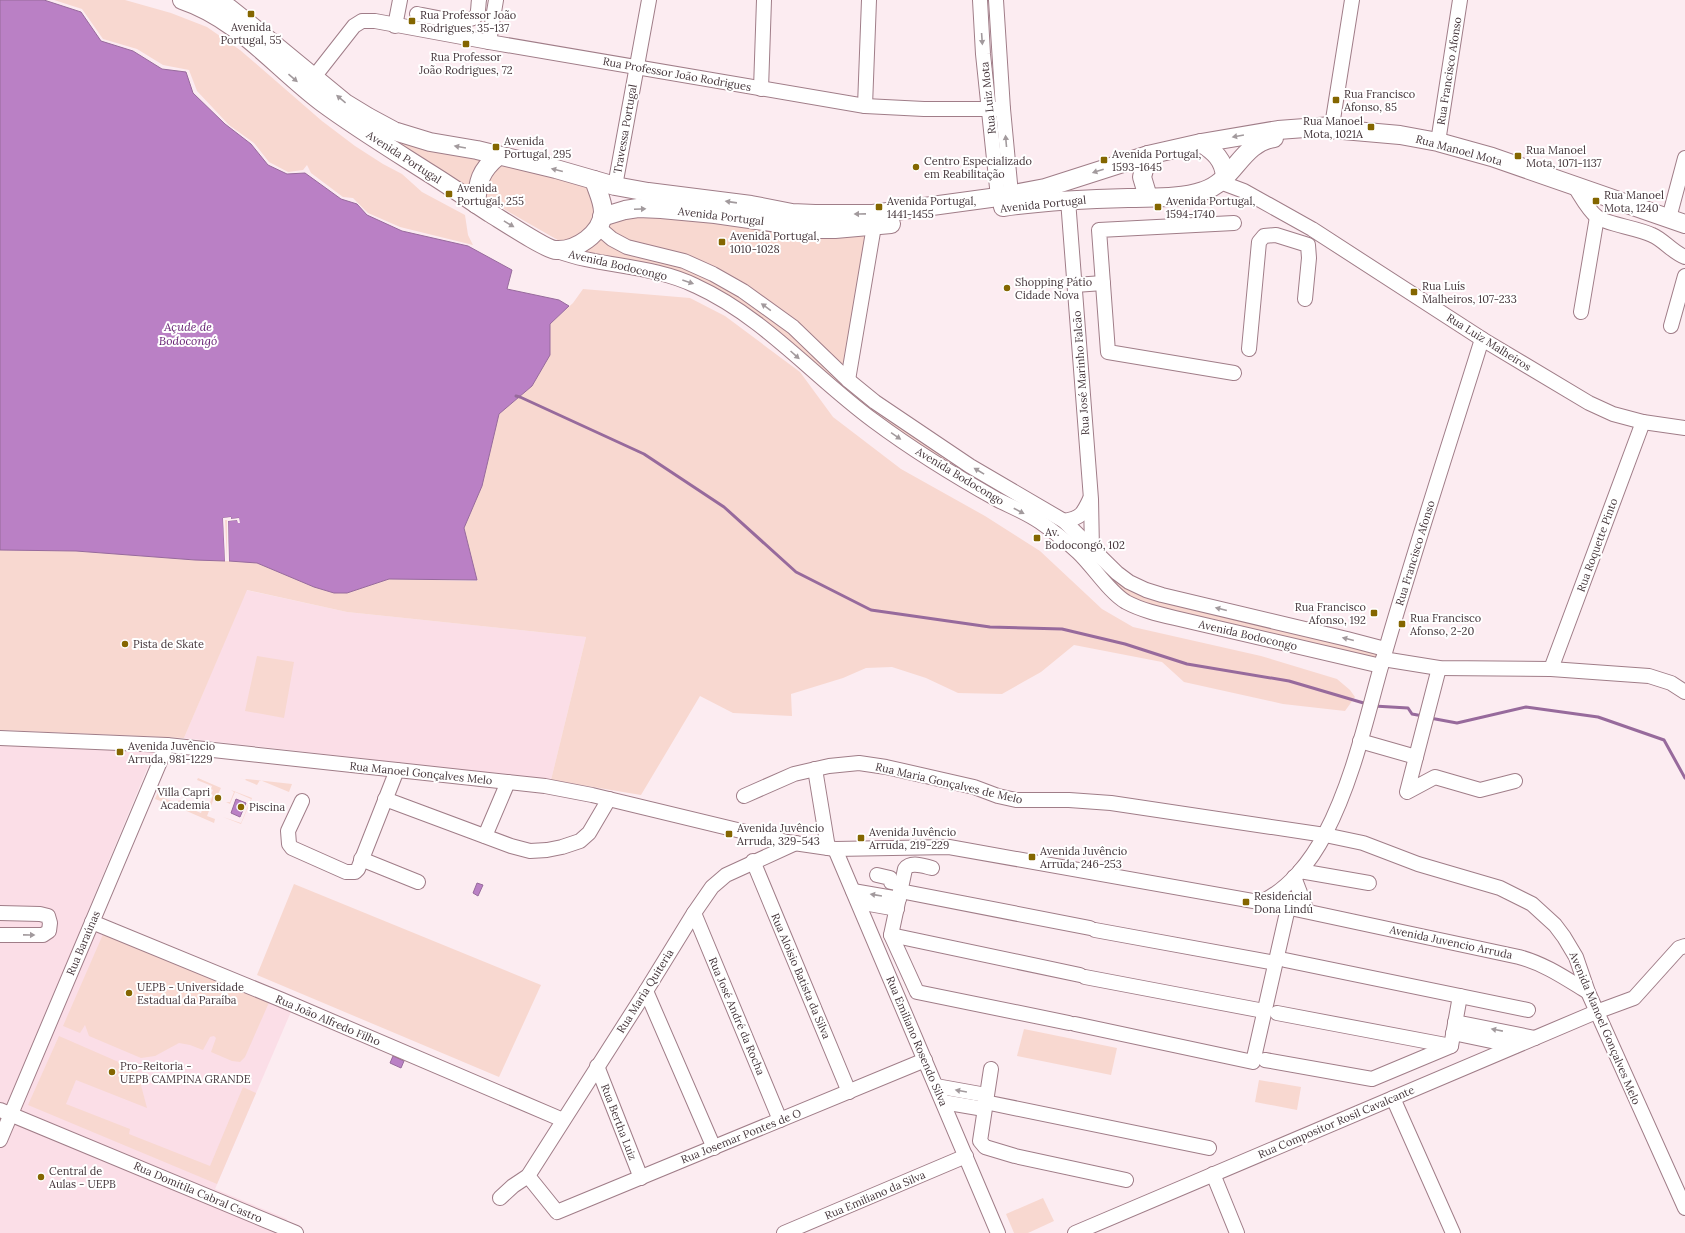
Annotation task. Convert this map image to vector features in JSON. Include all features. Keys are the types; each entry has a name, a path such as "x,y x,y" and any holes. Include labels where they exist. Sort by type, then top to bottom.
{"main road":[{"name":"Avenida Portugal","path":"182,0 200,6 225,21 264,52 322,102 346,119 506,223 555,250 572,247 582,243 591,236 600,222 626,210 638,208 715,214 819,229 835,229 874,226 1019,205 1068,200 1168,197 1202,192 1212,188 1223,180 1254,146 1271,138 1335,129"},
{"name":"Avenida Portugal","path":"213,0 230,8 345,103 394,131 430,142 498,156 615,186 751,205 792,213 873,214 1004,195 1045,188 1148,155 1201,143 1278,130 1335,129"},
{"name":"Rua Manoel Mota","path":"1335,129 1400,135 1438,142 1492,157 1677,221"},
{"path":"1201,143 1220,159 1225,170 1223,180"},
{"path":"1148,155 1142,177 1148,197"},
{"path":"476,204 478,184 481,176 491,161 498,156"},
{"path":"594,180 601,201 600,222"}],"street":[{"path":"395,26 400,0"},
{"path":"417,14 450,20 472,19 477,13 479,0"},
{"path":"489,42 496,0"},
{"name":"Travessa Portugal","path":"615,186 649,0"},
{"path":"761,89 764,0"},
{"path":"865,106 869,0"},
{"name":"Rua Luiz Mota","path":"980,0 983,54 996,110"},
{"name":"Rua Luiz Mota","path":"996,0 996,110 1004,195"},
{"path":"1335,129 1352,0"},
{"name":"Rua Francisco Afonso","path":"1438,142 1460,0"},
{"name":"Rua Professor João Rodrigues","path":"314,76 354,26 362,21 369,21 636,68 865,106 996,110"},
{"path":"1677,221 1685,158"},
{"name":"Rua Luiz Malheiros","path":"1223,180 1312,229 1482,339 1589,404 1613,414 1643,422 1685,428"},
{"path":"1573,184 1597,217 1642,230 1654,236 1678,254 1685,257"},
{"name":"Rua José Marinho Falcão","path":"1068,200 1090,499 1092,550"},
{"path":"1581,312 1597,217"},
{"name":"Avenida Bodocongo","path":"600,222 612,239 627,247 684,261 713,274 743,291 793,327 848,380 875,402 970,466 1064,521 1118,574 1146,590 1383,658"},
{"path":"1234,223 1099,230 1108,352 1234,373"},
{"path":"848,380 874,226"},
{"path":"1305,299 1309,258 1308,245 1312,229"},
{"path":"1248,349 1259,242 1264,236 1276,235 1308,245"},
{"name":"Avenida Bodocongo","path":"555,250 584,259 667,275 694,284 721,298 753,320 873,421 943,467 998,500 1038,521 1059,536 1077,551 1116,595 1125,602 1142,609 1175,618 1439,668 1551,668 1648,676 1671,683 1685,692"},
{"path":"1671,326 1685,276"},
{"path":"1075,285 1103,283"},
{"name":"Rua Francisco Afonso","path":"1260,902 1276,894 1297,874 1315,853 1336,812 1360,741 1383,658 1482,339"},
{"name":"Rua Roquette Pinto","path":"1551,668 1643,422"},
{"path":"1064,521 1080,516 1090,499"},
{"path":"1439,668 1407,792 1435,777 1480,790 1515,781"},
{"name":"Rua Manoel Gonçalves Melo","path":"0,738 167,745 561,789 797,843 831,849"},
{"path":"1360,741 1416,757"},
{"name":"Rua Baraúnas","path":"1,1133 6,1112 54,1028 92,922 167,745"},
{"name":"Rua Maria Gonçalves de Melo","path":"744,796 794,774 844,764 859,763 974,787 998,796 1016,800 1069,800 1111,803 1325,834"},
{"name":"Rua Emiliano Rosendo Silva","path":"815,769 831,849 856,897 998,1233"},
{"path":"302,800 288,831 289,844 292,848 351,873 355,872 358,869 397,770"},
{"path":"485,836 508,782"},
{"path":"385,799 511,846 530,851 562,847 580,840 589,833 609,799"},
{"name":"Avenida Manoel Gonçalves Melo","path":"1325,834 1363,842 1418,864 1500,888 1532,904 1555,926 1564,937 1576,957 1596,1012 1685,1208"},
{"name":"Rua Maria Quiteria","path":"528,1176 694,913 718,880 726,874 753,861 797,843"},
{"path":"831,849 949,847 1260,902"},
{"path":"362,859 418,882"},
{"name":"Rua Aloisio Batista da Silva","path":"753,861 849,1092"},
{"path":"932,868 912,864 907,866 905,869 891,935 917,992 1072,1023 1253,1062 1270,1012 1279,959 1285,907"},
{"path":"1307,911 1297,874 1369,883"},
{"path":"877,875 890,878 899,896"},
{"path":"856,897 899,896 1279,959 1528,1010"},
{"name":"Avenida Juvencio Arruda","path":"1260,902 1525,958 1551,968 1588,992"},
{"path":"0,913 40,914 48,916 50,923 49,931 43,935 0,935"},
{"name":"Rua José André da Rocha","path":"694,913 780,1120"},
{"name":"Rua João Alfredo Filho","path":"92,922 563,1120"},
{"path":"891,935 1082,976 1270,1012 1453,1033 1535,1038"},
{"name":"Rua Compositor Rosil Cavalcante","path":"1075,1233 1515,1046 1596,1012 1634,998 1679,948 1685,946"},
{"path":"646,991 714,1148"},
{"path":"1453,1033 1460,996"},
{"path":"1265,1060 1372,1079 1453,1033 1515,1046"},
{"name":"Rua Josemar Pontes de O","path":"528,1176 557,1212 925,1060"},
{"name":"Rua Bertha Luiz","path":"597,1066 641,1178"},
{"path":"991,1069 980,1141 985,1147 1015,1156 1126,1180"},
{"path":"936,1086 985,1102 1209,1148"},
{"path":"1393,1098 1453,1233"},
{"path":"943,1102 985,1102"},
{"name":"Rua Domitila Cabral Castro","path":"6,1112 296,1233"},
{"name":"Rua Emiliano da Silva","path":"784,1233 966,1156"},
{"path":"1213,1174 1237,1233"},
{"path":"500,1198 513,1186 528,1176"}],"shaded area":[{"path":"54,0 125,0 171,13 207,27 240,50 322,121 355,146 402,174 422,192 465,215 468,235 473,245 400,227 368,213 353,198 343,197 311,173 307,165 303,170 288,172 269,162 254,143 229,125 197,91 189,70 163,65 137,49 103,39 82,9"},
{"path":"343,107 491,159 474,198 415,161"},
{"path":"504,162 590,185 598,206 590,231 563,243 483,197 493,166"},
{"path":"641,212 870,231 847,372 739,285 628,245 603,227 614,216"},
{"path":"600,235 681,264 755,303 859,392 1062,523 1121,582 1379,651 1376,660 1131,600 1024,510 873,416 725,296 578,251"},
{"path":"583,289 690,298 725,316 800,372 833,417 901,469 985,516 1040,551 1102,609 1133,627 1261,656 1337,679 1350,690 1355,697 1345,711 1283,704 1184,682 1162,662 1074,645 1041,672 1002,694 958,693 926,678 892,667 866,668 843,678 791,694 792,716 733,713 700,696 641,795 551,780 586,637 347,612 247,590 184,738 0,730 0,550 76,551 195,560 223,518 231,517 257,563 314,587 334,593 347,593 389,579 477,581 464,528 482,486 499,414 532,386 550,355 550,324 573,303"},
{"path":"246,590 347,612 586,637 551,780 184,738"},
{"path":"257,656 294,662 284,718 245,711"},
{"name":"UEPB - Universidade Estadual da Paraíba","path":"0,744 154,752 83,923 293,1007 215,1189 287,1219 282,1233 0,1233"},
{"path":"198,778 221,788 218,794 216,793 207,816 215,819 214,823 182,809 185,803 187,804 186,807 201,813 202,810 205,811 206,808 208,808 213,795 211,794 213,790 211,789 212,786 197,780"},
{"path":"246,779 260,780 257,785 245,780"},
{"path":"262,781 292,784 289,792"},
{"path":"159,790 162,794 161,797 177,803 179,800 181,801 178,808 155,799"},
{"path":"231,790 252,798 241,824 223,817 241,823 251,799 235,792 230,804 226,802 230,802 234,792"},
{"path":"294,884 541,985 499,1077 257,975"},
{"path":"104,932 271,998 245,1057 240,1062 232,1061 211,1052 216,1038 214,1036 210,1037 203,1050 179,1043 155,1056 141,1058 89,1036 85,1025 80,1033 63,1026"},
{"path":"1024,1029 1117,1048 1111,1075 1017,1056"},
{"path":"59,1036 137,1070 147,1108 76,1080 66,1104 130,1129 129,1134 210,1166 243,1087 256,1093 217,1184 28,1105"},
{"path":"1259,1080 1301,1087 1297,1110 1255,1102"},
{"path":"1043,1198 1054,1221 1028,1233 1014,1233 1006,1214"}],"water":[{"name":"Açude de Bodocongó","path":"0,0 44,0 81,12 101,41 133,51 162,69 186,72 193,93 225,124 251,144 268,165 287,174 305,173 341,199 357,204 367,215 402,231 468,246 512,270 507,289 559,300 569,306 550,324 550,355 532,386 499,414 482,486 464,528 477,580 389,579 347,593 334,593 314,587 257,563 229,561 228,521 237,520 239,518 231,519 231,517 223,518 225,561 76,551 0,550"},
{"name":"Piscina","path":"236,799 246,803 240,817 231,813"},
{"path":"477,883 483,885 478,896 473,893"},
{"path":"393,1056 404,1061 401,1068 390,1063"}],"pier":[{"path":"223,518 239,518 240,523 238,523 237,520 228,521 229,561 225,561","holes":["225,520 227,520 227,561"]}],"waterway":[{"path":"516,396 644,454 724,507 796,572 871,610 990,627 1062,629 1125,644 1187,664 1289,681 1367,704"},
{"path":"1374,706 1408,708 1412,714 1423,716"},
{"path":"1430,718 1457,723 1526,707 1598,717 1664,740 1685,778"}],"place":[{"name":"Avenida Portugal, 55","path":"251,14"},
{"name":"Rua Professor João Rodrigues, 35-137","path":"412,21"},
{"name":"Rua Professor João Rodrigues, 72","path":"466,44"},
{"name":"Rua Francisco Afonso, 85","path":"1336,100"},
{"name":"Rua Manoel Mota, 1021A","path":"1371,127"},
{"name":"Avenida Portugal, 295","path":"496,147"},
{"name":"Rua Manoel Mota, 1071-1137","path":"1518,156"},
{"name":"Avenida Portugal, 1593-1645","path":"1104,160"},
{"name":"Centro Especializado em Reabilitação","path":"916,167"},
{"name":"Avenida Portugal, 255","path":"449,194"},
{"name":"Rua Manoel Mota, 1240","path":"1596,201"},
{"name":"Avenida Portugal, 1441-1455","path":"879,207"},
{"name":"Avenida Portugal, 1594-1740","path":"1158,207"},
{"name":"Avenida Portugal, 1010-1028","path":"722,242"},
{"name":"Shopping Pátio Cidade Nova","path":"1007,288"},
{"name":"Rua Luís Malheiros, 107-233","path":"1414,292"},
{"name":"Av. Bodocongó, 102","path":"1037,538"},
{"name":"Rua Francisco Afonso, 192","path":"1374,613"},
{"name":"Rua Francisco Afonso, 2-20","path":"1402,624"},
{"name":"Pista de Skate","path":"125,644"},
{"name":"Avenida Juvêncio Arruda, 981-1229","path":"120,752"},
{"name":"Villa Capri Academia","path":"218,798"},
{"name":"Piscina","path":"241,807"},
{"name":"Avenida Juvêncio Arruda, 329-543","path":"729,834"},
{"name":"Avenida Juvêncio Arruda, 219-229","path":"861,838"},
{"name":"Avenida Juvêncio Arruda, 246-253","path":"1032,857"},
{"name":"Residencial Dona Lindú","path":"1246,902"},
{"name":"UEPB - Universidade Estadual da Paraíba","path":"129,993"},
{"name":"Pro-Reitoria - UEPB CAMPINA GRANDE","path":"112,1072"},
{"name":"Central de Aulas - UEPB","path":"41,1177"}]}
